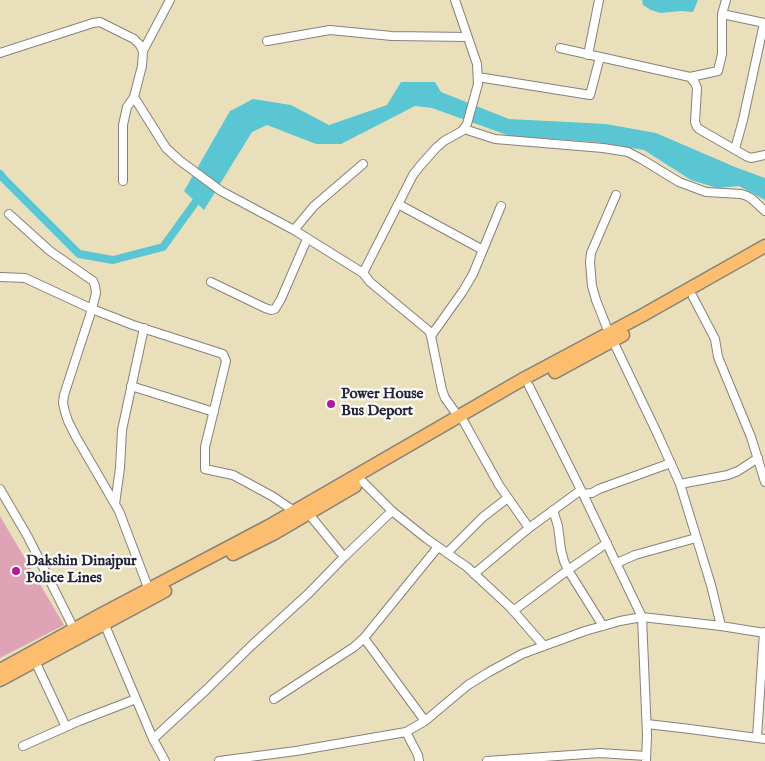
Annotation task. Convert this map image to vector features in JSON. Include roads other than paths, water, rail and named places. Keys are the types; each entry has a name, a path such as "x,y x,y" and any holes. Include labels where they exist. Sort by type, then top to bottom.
{"highway":[{"path":"0,680 363,482 462,419 529,386 765,246"},
{"path":"0,670 149,590 300,515 462,419 611,337 693,297 765,256"}],"street":[{"path":"122,181 123,125 127,107 134,97 142,66 143,51 170,0"},
{"path":"363,273 413,175 444,141 462,131 465,126 478,80 477,64 455,0"},
{"path":"588,55 599,0"},
{"path":"560,48 690,77 718,70 722,54 722,14 726,0"},
{"path":"722,14 764,23 743,120 734,149"},
{"path":"0,53 100,22 134,39 140,44 143,51"},
{"path":"267,41 330,30 392,36 467,37"},
{"path":"478,80 590,95 600,57"},
{"path":"690,77 697,88 695,122 697,127 752,158 765,155"},
{"path":"134,97 166,148 179,160 221,191 294,230 363,273 370,282 429,332 445,398 462,419 499,486 529,528"},
{"path":"465,126 495,139 587,146 628,152 671,179 706,192 747,196 765,212"},
{"path":"294,230 314,206 363,164"},
{"path":"616,195 591,253 592,286 611,337 680,484 711,585 721,626"},
{"path":"398,204 483,250"},
{"path":"431,336 463,291 483,250 501,206"},
{"path":"9,214 50,252 92,281 95,286 96,293 92,309 64,395 64,403 68,421 126,527 149,590"},
{"path":"211,282 265,308 275,309 307,239"},
{"path":"0,277 25,278 92,309 223,354 226,362 206,446 205,469 233,475 272,496 300,515 344,557"},
{"path":"693,297 715,339 718,357 751,437 765,482"},
{"path":"115,504 120,468 122,430 144,328"},
{"path":"131,386 214,412"},
{"path":"487,761 600,752 646,759 647,724 642,617 529,386"},
{"path":"680,484 728,475 758,458"},
{"path":"474,574 552,510 582,492 592,493 671,463"},
{"path":"363,482 392,511 474,574 513,610 544,646"},
{"path":"0,489 28,537 74,629"},
{"path":"447,553 484,517 508,498"},
{"path":"552,510 558,526 561,550 568,570 603,626"},
{"path":"153,739 308,594 392,511"},
{"path":"617,564 635,555 696,538"},
{"path":"513,610 607,543"},
{"path":"274,699 354,647 364,638 438,547"},
{"path":"219,761 296,751 406,732 425,720 468,685 522,654 603,626 642,617 764,632 761,738 647,724"},
{"path":"104,623 153,739 165,761"},
{"path":"364,638 425,720"},
{"path":"35,661 66,727"},
{"path":"23,746 136,699"},
{"path":"406,732 418,755 419,761"}],"water":[{"path":"642,0 698,0 693,12 660,13 643,5"},
{"path":"401,82 435,82 441,92 509,119 606,124 656,133 765,178 765,200 739,186 717,188 691,180 644,150 595,142 510,136 432,108 415,106 341,144 316,144 267,125 252,132 204,210 184,191 230,111 253,99 291,105 329,125 387,105"}],"waterway":[{"path":"0,174 79,254 113,260 163,247 200,193"}],"place":[{"name":"Power House Bus Deport","path":"331,404"},
{"name":"Dakshin Dinajpur Police Lines","path":"16,571"}]}
